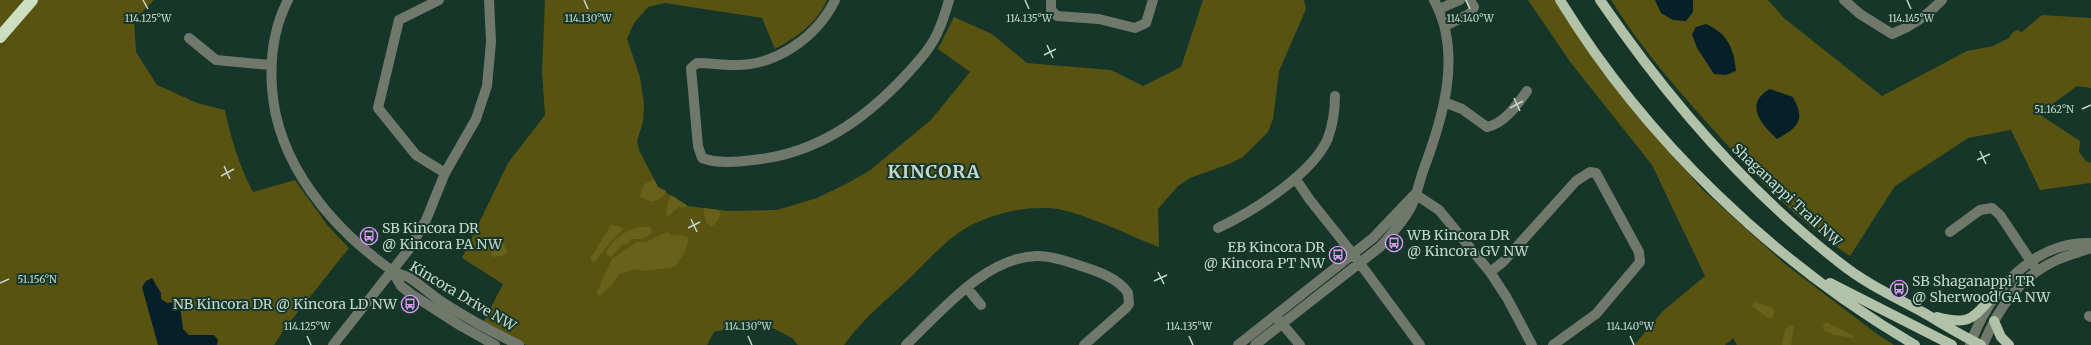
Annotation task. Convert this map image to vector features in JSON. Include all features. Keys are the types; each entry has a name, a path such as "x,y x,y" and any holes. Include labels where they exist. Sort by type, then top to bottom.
{"highway":[{"path":"0,37 32,0"}],"main road":[{"path":"1560,0 1588,45 1628,98 1660,135 1704,181 1760,234 1807,271 1869,318 1915,345"},
{"name":"Shaganappi Trail NW","path":"1600,0 1659,81 1704,135 1746,180 1840,264 1884,292 1924,313 1970,343 1982,345"},
{"path":"1807,271 1952,345"},
{"path":"1924,313 1958,322 1965,321 1973,316 1995,294"},
{"path":"1994,320 2001,337 2008,345"}],"street":[{"name":"Kincora Drive NW","path":"288,0 275,39 270,65 273,106 282,137 295,166 328,213 358,244 393,272 407,277 451,308 519,345"},
{"path":"439,0 399,20 378,108 416,155 445,173"},
{"path":"332,345 393,272 410,248 426,220 445,173 476,119 487,86 491,42 489,0"},
{"path":"835,0 823,19 807,38 783,53 766,60 735,65 697,62 691,68 698,146 702,158 711,160 745,161 773,158 813,146 838,133 877,105 920,59 937,35 949,0"},
{"path":"1051,0 1051,10 1057,16 1099,19 1135,28 1146,23 1154,0"},
{"path":"1255,345 1359,263 1394,232 1411,207 1434,142 1444,102 1449,67 1444,26 1436,4 1460,0"},
{"path":"1444,26 1472,13 1474,7 1470,0"},
{"path":"1844,0 1860,14 1892,34 1915,23 1931,12 1942,0"},
{"path":"189,38 216,60 270,65"},
{"path":"1444,102 1462,109 1487,127 1495,125 1517,105 1527,91"},
{"path":"1218,228 1250,211 1295,178 1311,163 1327,140 1335,116 1335,96"},
{"path":"1490,272 1503,262 1576,181 1590,172 1596,172 1639,252 1640,262 1596,314 1553,345"},
{"path":"1295,178 1420,345"},
{"path":"1238,345 1373,238 1415,194"},
{"path":"1415,194 1439,210 1490,272 1507,298 1532,345"},
{"path":"1950,232 1980,210 1992,208 2000,215 2037,271"},
{"path":"1970,343 1995,294 2012,276 2031,262 2066,246 2078,242 2091,243"},
{"path":"1982,345 1994,320 2012,293 2037,271 2058,260 2091,248"},
{"path":"906,345 986,272 1004,263 1024,257 1045,256 1094,270 1113,279 1125,289 1129,297 1129,304 1119,316 1084,345"},
{"name":"Kincora Drive NW","path":"393,272 401,286 411,294 460,326 495,345"},
{"path":"967,288 981,305"},
{"path":"1275,315 1300,345"}],"shaded area":[{"path":"0,0 154,0 134,20 136,52 157,85 197,103 225,110 236,152 253,192 295,180 328,226 349,248 285,328 274,345 0,345"},
{"path":"545,0 827,0 818,16 806,29 775,49 762,18 665,3 648,7 634,23 627,39 640,77 644,104 643,122 637,141 639,150 658,187 687,206 728,211 777,210 817,198 869,171 931,120 970,72 938,49 954,17 992,34 1027,63 1111,70 1143,86 1181,67 1203,0 1304,0 1306,9 1279,71 1273,119 1268,132 1243,157 1229,164 1190,178 1177,187 1158,209 1159,247 1074,213 1048,208 1016,210 995,215 975,223 952,238 868,317 844,345 798,345 792,338 761,322 714,332 707,345 526,345 484,321 503,284 462,258 508,163 545,115 542,72"},
{"path":"1528,0 1555,0 1566,19 1670,152 1702,189 1785,264 1877,334 1894,345 1737,345 1733,338 1725,345 1634,345 1663,311 1705,276 1652,165 1571,63"},
{"path":"1611,0 1768,0 1784,18 1882,96 1967,51 1993,46 2009,38 2012,33 2017,30 2022,32 2042,15 2091,18 2091,88 2077,86 2039,114 2080,141 2079,152 2086,161 2091,163 2091,183 2040,190 2011,130 1968,138 1895,186 1850,256 1814,230 1798,216 1766,186 1736,154 1691,105 1649,54"},
{"path":"654,179 658,187 666,191 663,197 653,202 639,197 645,184"},
{"path":"671,195 688,206 683,208 678,207 668,217 666,216 667,204"},
{"path":"704,208 719,210 720,215 711,227 705,218"},
{"path":"611,225 621,227 623,229 611,241 594,263 590,259"},
{"path":"640,227 651,227 652,233 643,239 632,239 628,244 623,244 611,257 606,254 611,244 619,236"},
{"path":"667,232 672,236 682,235 689,238 685,252 675,267 643,271 636,269 619,274 613,284 600,296 596,294 612,259 637,242 646,242"},
{"path":"503,243 508,253 502,256 493,257 491,254 492,247 495,244 500,246"},
{"path":"1754,302 1771,307 1775,311 1773,318 1768,318 1752,306"},
{"path":"1826,322 1854,336 1854,338 1834,335 1824,331 1823,326"},
{"path":"1790,325 1794,327 1791,345 1782,345 1785,329"}],"water":[{"path":"1655,0 1693,0 1693,12 1686,21 1673,20 1661,13"},
{"path":"1706,24 1719,32 1728,42 1733,55 1736,71 1726,75 1714,74 1697,48 1692,34 1696,27"},
{"path":"1770,89 1793,97 1799,112 1798,122 1795,127 1777,139 1761,121 1756,108 1762,95"},
{"path":"152,278 161,293 161,299 167,303 175,302 180,306 183,329 189,335 214,335 218,340 217,345 158,345 142,287 146,281"}],"place":[{"name":"SB Kincora DR @ Kincora PA NW","path":"369,236"},
{"name":"WB Kincora DR @ Kincora GV NW","path":"1394,243"},
{"name":"EB Kincora DR @ Kincora PT NW","path":"1338,255"},
{"name":"SB Shaganappi TR @ Sherwood GA NW","path":"1899,289"},
{"name":"NB Kincora DR @ Kincora LD NW","path":"410,304"}],"district":[{"name":"KINCORA","path":"934,171"}]}
